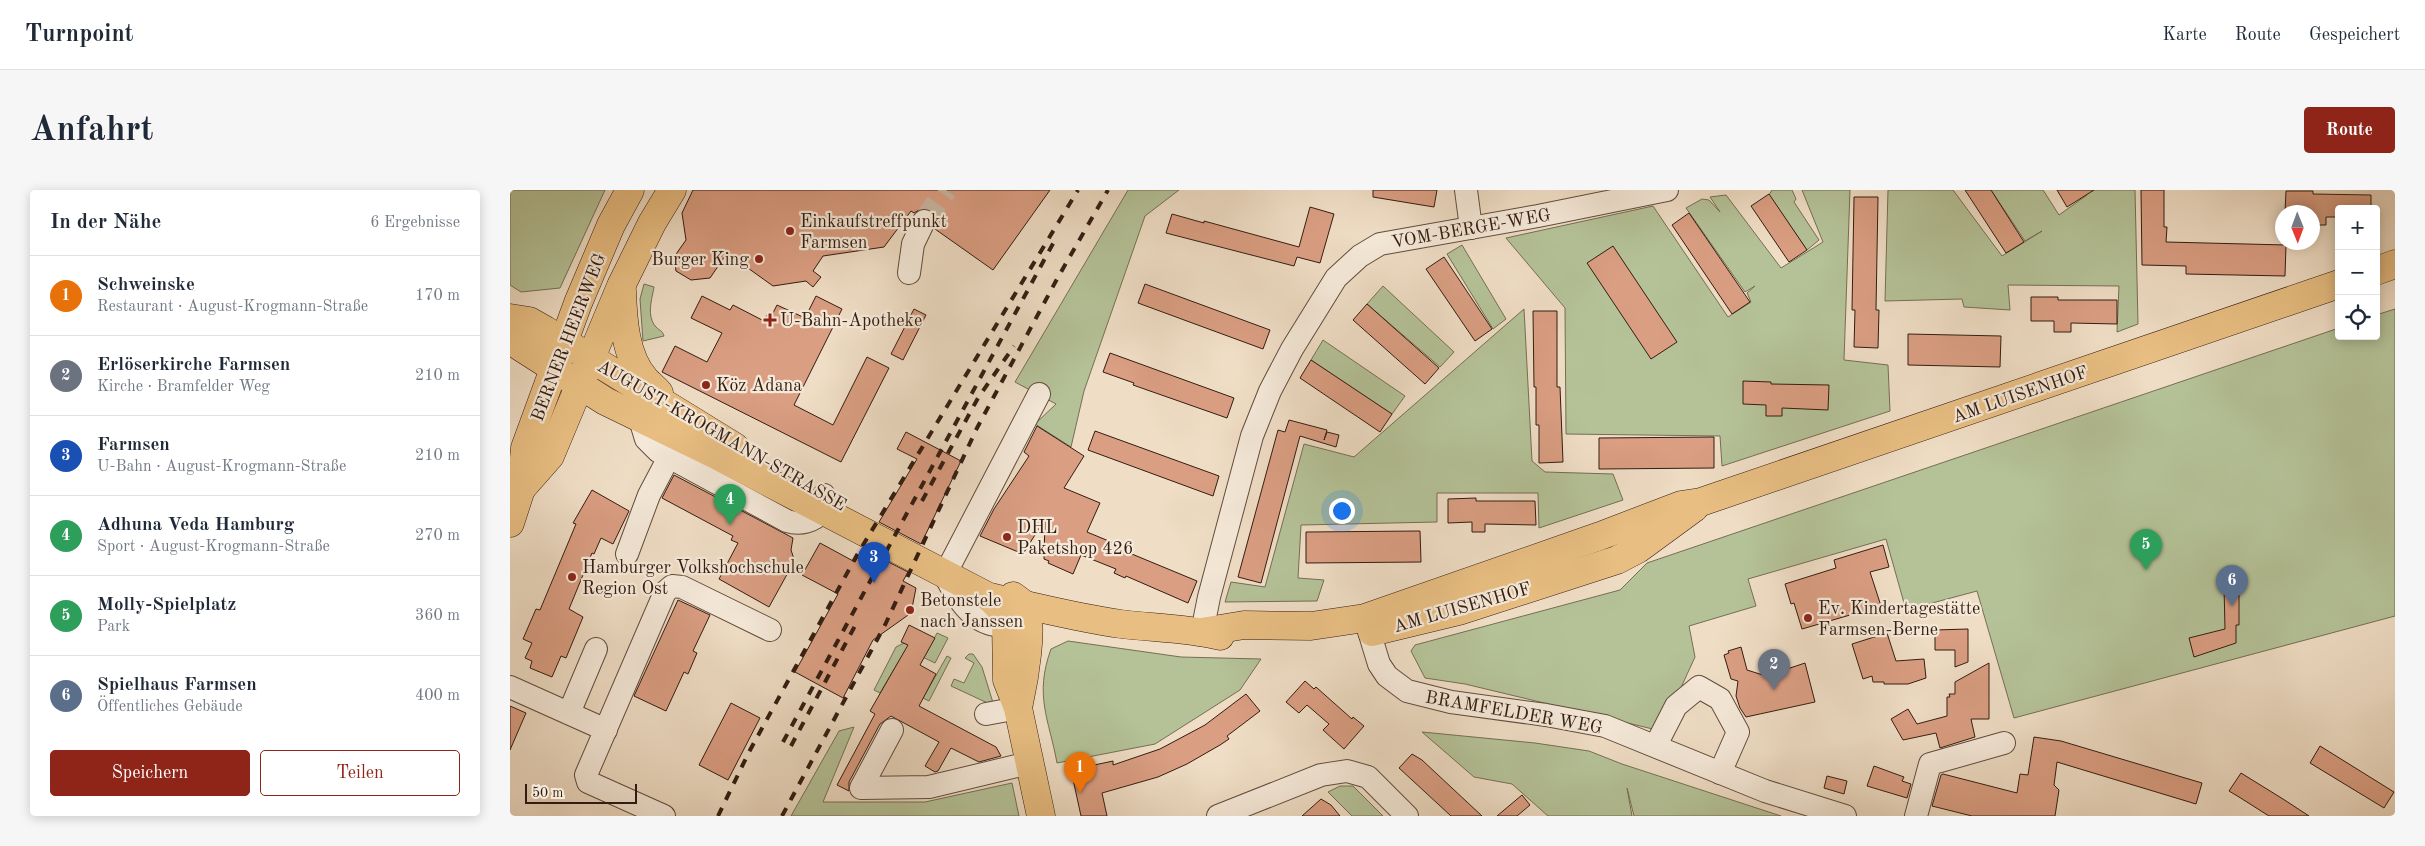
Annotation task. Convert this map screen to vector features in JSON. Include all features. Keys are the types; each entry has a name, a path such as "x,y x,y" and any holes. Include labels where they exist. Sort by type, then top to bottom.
{"main road":[{"name":"BERNER HEERWEG","path":"510,523 521,489 525,448 564,342 611,225 630,190"},
{"name":"BERNER HEERWEG","path":"521,489 550,456 621,286 652,223 672,190"},
{"path":"2380,270 2395,264"},
{"name":"AM LUISENHOF","path":"989,596 1020,617 1060,613 1120,624 1202,632 1244,642 1312,640 1367,625 1681,505 1701,502 2335,285"},
{"path":"621,286 625,328 634,358 644,378 671,408"},
{"name":"AUGUST-KROGMANN-STRASSE","path":"510,318 529,321 735,446 823,503"},
{"name":"AUGUST-KROGMANN-STRASSE","path":"510,336 516,344 579,386 640,419 823,503 947,566 995,583 1020,617"},
{"name":"AM LUISENHOF","path":"1367,625 1420,622 1617,560 1659,535 1701,502"},
{"name":"AUGUST-KROGMANN-STRASSE","path":"947,566 989,596"},
{"path":"1020,617 1007,680 1018,708 1041,816"}],"street":[{"path":"1466,190 1471,228"},
{"name":"VOM-BERGE-WEG","path":"1202,632 1209,597 1252,436 1282,366 1336,278 1360,256 1380,244 1667,190"},
{"path":"909,273 913,244 924,221"},
{"path":"1020,617 991,625 980,621 956,598 947,566 1039,394"},
{"path":"640,419 649,443 669,457 787,521 796,523 808,521 823,503"},
{"path":"627,554 649,495 669,457"},
{"path":"1600,536 1610,543 1617,560"},
{"path":"664,816 588,782 586,775 665,592 672,586 682,587 770,630"},
{"name":"BRAMFELDER WEG","path":"1367,625 1379,664 1392,681 1407,691 1450,702 1546,714 1605,726 1765,791 1844,816"},
{"path":"569,713 596,649"},
{"path":"1656,746 1676,706 1699,686 1720,700 1738,732 1720,773"},
{"path":"510,687 606,730"},
{"path":"986,714 1018,708"},
{"path":"892,730 861,788 929,787 1029,763"},
{"path":"1916,816 1930,764 2004,743"},
{"path":"1218,816 1321,775 1347,771 1368,777 1407,816"}],"green space":[{"path":"510,190 605,190 560,288 521,292 510,285"},
{"path":"1128,190 1179,190 1145,216 1084,391 1071,447 1035,424 1056,404 1015,382"},
{"path":"1772,190 1792,190 1796,199 1794,202 1819,240 1807,250 1769,195"},
{"path":"1802,190 1850,190 1844,360 1888,365 1890,411 1722,466 1720,436 1566,434 1565,308 1506,238 1653,206 1728,317 1751,302 1747,293 1755,286 1745,292 1686,208 1702,199 1709,200 1720,212 1710,197 1726,195 1781,268 1823,242"},
{"path":"1888,190 1953,190 2002,256 2042,231 2025,241 1991,190 2043,190 2059,215 2087,195 2084,190 2135,190 2138,324 2117,332 2119,286 2008,285 2010,310 1964,307 1962,299 1885,301"},
{"path":"1462,245 1506,319 1493,329 1447,254"},
{"path":"644,284 654,287 650,307 651,318 664,336 643,341 640,299"},
{"path":"1383,286 1454,352 1440,367 1367,304"},
{"path":"1524,309 1532,461 1545,472 1613,474 1623,500 1539,528 1538,493 1437,493 1437,522 1301,525 1298,578 1324,580 1317,601 1225,602 1231,582 1265,587 1304,444 1354,457"},
{"path":"2395,309 2395,616 2014,718 1977,591 1906,610 1886,539 1748,579 1756,606 1689,626 1695,657 1661,731 1465,684 1425,678 1411,651 1415,645 1620,590 1647,563 2335,329 2335,340 2380,340 2380,314"},
{"path":"1323,340 1405,396 1392,414 1311,360"},
{"path":"937,633 948,638 935,663 906,649 880,693 874,690 896,647 904,643 926,654"},
{"path":"1068,641 1181,657 1261,659 1240,690 1155,744 1057,763 1045,707 1043,694 1044,680 1051,649"},
{"path":"969,654 973,654 982,667 994,706 951,686 954,679 964,683 974,663 965,658"},
{"path":"947,656 951,658 929,701 923,698"},
{"path":"854,727 823,802 925,802 1012,783 1019,816 791,816 839,731"},
{"path":"1422,732 1535,743 1589,751 1622,764 1781,816 1634,816 1627,788 1632,816 1548,816 1512,784 1474,777"},
{"path":"1340,786 1353,786 1383,816 1352,816 1328,792"}],"building":[{"name":"Einkaufstreffpunkt Farmsen","path":"693,190 1050,190 993,270 935,229 937,220 935,214 930,209 922,208 914,213 911,211 884,247 823,256 813,271 821,277 813,287 806,281 773,286 727,253 710,278 691,280 676,271 674,257 686,240 682,213"},
{"path":"1373,190 1437,190 1434,207 1373,197"},
{"path":"1965,190 1991,190 2024,242 2006,253"},
{"path":"2057,190 2094,190 2067,207"},
{"path":"2141,190 2164,190 2164,227 2167,227 2166,242 2275,245 2275,250 2286,250 2285,276 2186,274 2186,266 2142,265"},
{"path":"2286,191 2313,191 2313,194 2371,195 2371,205 2335,205 2335,217 2326,217 2326,225 2320,225 2320,205 2285,205"},
{"path":"1769,194 1807,250 1789,262 1751,206"},
{"path":"1854,197 1878,197 1876,310 1879,310 1878,348 1854,347 1855,310 1852,310"},
{"path":"1310,207 1334,214 1320,263 1297,257 1294,266 1166,233 1172,214 1299,247"},
{"path":"1689,213 1750,302 1732,314 1672,225"},
{"path":"1613,246 1677,342 1651,359 1587,263"},
{"path":"1444,257 1492,329 1475,341 1426,269"},
{"path":"1145,284 1270,330 1263,349 1138,303"},
{"path":"702,296 730,310 733,305 764,321 768,313 772,315 777,305 805,318 816,296 842,309 794,405 833,425 867,357 889,368 841,462 662,372 675,346 707,362 722,333 691,318"},
{"path":"2031,297 2058,297 2058,300 2117,300 2117,324 2071,323 2071,332 2054,332 2054,321 2031,321"},
{"path":"1367,304 1439,368 1425,384 1353,320"},
{"path":"914,309 926,315 903,360 891,354"},
{"path":"1533,311 1557,311 1557,387 1560,387 1563,462 1539,463 1539,425 1536,425 1536,387 1534,387"},
{"path":"1908,334 2001,336 2000,367 1908,365"},
{"path":"1110,353 1234,398 1227,418 1133,385 1134,383 1103,372"},
{"path":"1311,360 1392,414 1380,432 1300,378"},
{"path":"1743,381 1771,382 1771,384 1829,385 1828,410 1782,408 1782,416 1766,416 1766,405 1743,404"},
{"path":"1289,420 1327,430 1324,440 1327,432 1339,435 1336,447 1300,436 1261,583 1238,577 1278,430 1285,432"},
{"path":"1037,426 1084,456 1064,488 1100,503 1087,532 1128,549 1127,552 1197,581 1188,603 1126,576 1125,578 1114,573 1116,569 1081,555 1073,574 1048,563 1049,561 1044,559 1045,519 1023,554 980,536 994,509 1029,456 1024,452"},
{"path":"1095,431 1219,476 1213,496 1088,450"},
{"path":"906,432 961,461 921,544 879,522 917,459 897,449"},
{"path":"1714,437 1714,468 1599,469 1599,438"},
{"path":"674,475 793,538 791,550 799,574 790,569 769,607 719,579 738,543 731,540 733,536 662,498"},
{"path":"592,490 629,511 613,544 601,538 594,554 592,553 569,609 583,617 566,658 561,656 552,677 530,668 532,661 525,658 532,643 523,639 536,609 540,610 576,524 573,523"},
{"path":"1476,498 1476,501 1535,501 1536,525 1485,524 1485,532 1472,532 1472,522 1448,523 1448,499"},
{"path":"1420,531 1421,562 1306,563 1306,532"},
{"path":"820,543 855,562 863,549 908,572 903,581 916,588 911,613 873,640 843,698 795,672 838,594 802,575"},
{"path":"1883,545 1889,567 1870,572 1881,606 1802,629 1794,603 1791,604 1785,584 1836,568 1834,560"},
{"path":"2224,586 2239,587 2239,625 2236,625 2236,643 2194,657 2189,638 2225,629"},
{"path":"678,600 710,615 693,651 697,653 688,674 684,672 666,711 634,696"},
{"path":"909,625 935,638 920,665 936,674 919,706 996,747 1001,756 979,762 951,748 938,771 935,772 925,766 939,742 891,716 880,724 849,782 849,791 837,785 875,714 870,711 908,645 901,642"},
{"path":"1968,629 1968,662 1955,667 1955,650 1935,650 1935,630"},
{"path":"1887,633 1896,661 1924,659 1926,678 1908,684 1873,682 1872,676 1863,679 1852,644"},
{"path":"1741,647 1747,670 1766,676 1805,663 1815,702 1746,717 1740,708 1736,696 1738,681 1731,679 1724,655 1729,653 1728,651"},
{"path":"1989,663 1989,719 1971,719 1975,737 1940,748 1936,733 1903,740 1891,719 1908,709 1917,724 1947,716 1947,697 1950,697 1949,694 1955,694 1955,682"},
{"path":"1305,681 1314,689 1316,687 1352,719 1353,717 1364,726 1344,749 1323,730 1329,724 1307,705 1299,713 1286,702"},
{"path":"1246,694 1260,711 1227,736 1229,739 1187,764 1158,777 1102,793 1107,816 1081,816 1071,770 1113,761 1113,765 1160,749 1205,725"},
{"path":"731,703 760,718 728,780 699,765"},
{"path":"510,706 526,713 510,750"},
{"path":"2034,737 2061,741 2202,783 2196,804 2057,762 2054,785 2059,790 2055,816 1972,816 1932,806 1941,775 1943,774 2017,793 2020,774 2028,775"},
{"path":"2320,746 2394,792 2384,808 2310,763"},
{"path":"1412,754 1422,760 1482,816 1451,816 1399,768"},
{"path":"1874,766 1904,777 1902,781 1911,784 1907,798 1867,786"},
{"path":"2241,773 2309,816 2269,816 2229,791"},
{"path":"1827,776 1847,781 1844,794 1824,788"},
{"path":"1522,795 1530,805 1517,816 1497,816"},
{"path":"1321,799 1331,805 1340,816 1302,816"}],"tunnel":[{"path":"924,221 946,190"}],"railway":[{"path":"718,816 749,752 857,555 1078,190"},
{"path":"782,816 885,625 977,428 1057,279 1108,190"},
{"path":"783,742 1056,238"},
{"path":"922,501 978,398 1014,346"},
{"path":"791,746 857,622"}],"place":[{"name":"Einkaufstreffpunkt Farmsen","path":"790,231"},
{"name":"Burger King","path":"759,259"},
{"name":"U-Bahn-Apotheke","path":"770,320"},
{"name":"Köz Adana","path":"706,385"},
{"name":"Adhuna Veda Hamburg","path":"730,525"},
{"name":"DHL Paketshop 426","path":"1007,537"},
{"name":"Molly-Spielplatz","path":"2146,570"},
{"name":"Hamburger Volkshochschule Region Ost","path":"572,577"},
{"name":"Farmsen","path":"874,583"},
{"name":"Spielhaus Farmsen","path":"2232,606"},
{"name":"Betonstele nach Janssen","path":"910,610"},
{"name":"Ev. Kindertagestätte Farmsen-Berne","path":"1808,618"},
{"name":"Erlöserkirche Farmsen","path":"1774,690"},
{"name":"Schweinske","path":"1080,793"}]}
